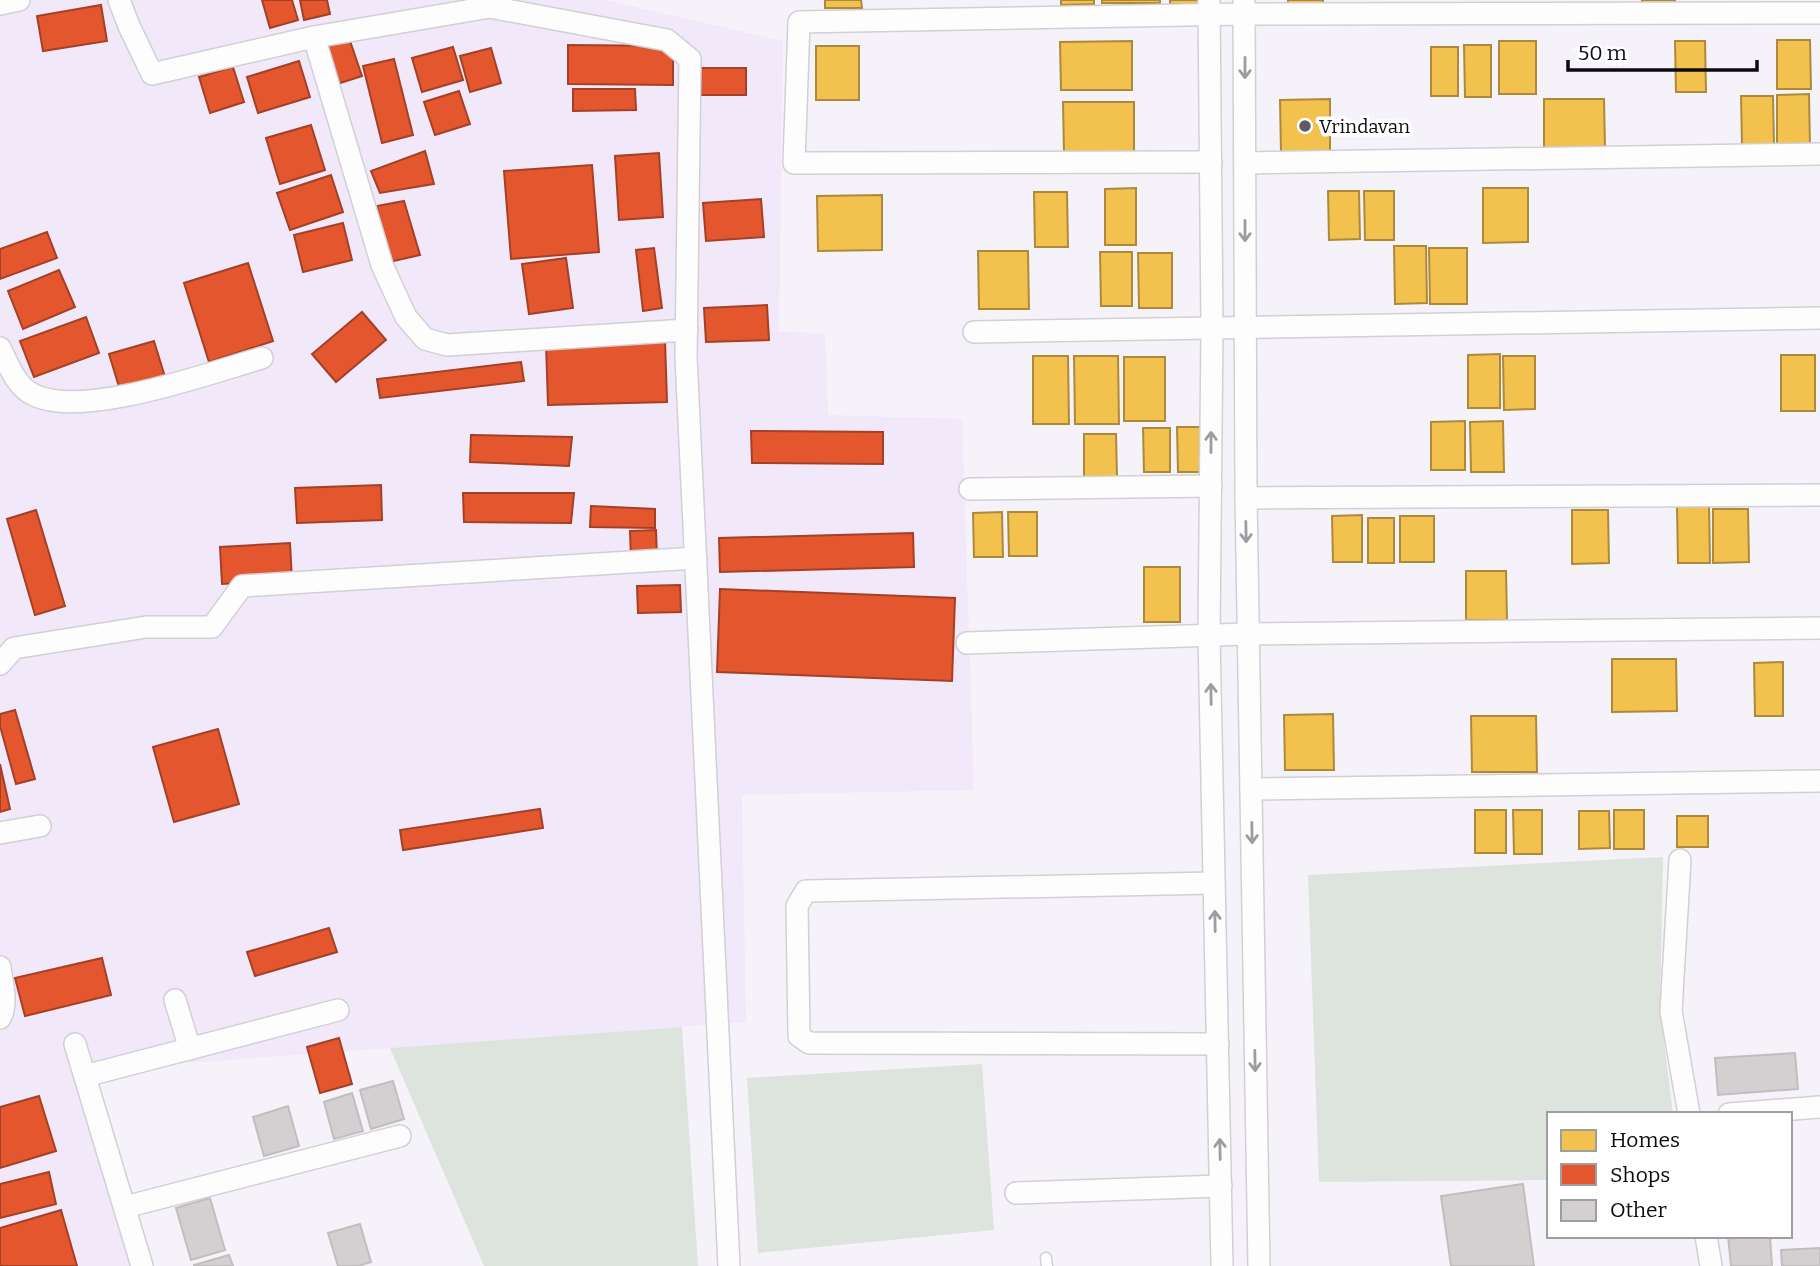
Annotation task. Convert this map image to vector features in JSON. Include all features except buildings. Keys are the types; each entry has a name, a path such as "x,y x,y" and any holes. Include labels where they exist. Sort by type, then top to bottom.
{"street":[{"path":"0,4 19,0"},
{"path":"119,0 128,26 152,74 314,37 490,7 667,40 690,59 687,330 729,1266"},
{"path":"1209,7 1212,328 1209,635 1222,1266"},
{"path":"1210,162 794,163 799,22 1209,7 1820,12"},
{"path":"1244,7 1247,634 1259,1266"},
{"path":"314,37 382,265 406,317 425,339 447,345 687,330"},
{"path":"1245,163 1820,154"},
{"path":"974,332 1820,318"},
{"path":"0,348 13,376 33,395 65,402 122,398 262,358"},
{"path":"970,489 1211,486"},
{"path":"1246,498 1820,495"},
{"path":"0,664 14,648 146,627 212,627 242,586 696,558"},
{"path":"967,643 1247,634 1820,628"},
{"path":"1251,789 1820,781"},
{"path":"0,833 40,826"},
{"path":"1680,860 1671,1011 1689,1112"},
{"path":"1214,883 806,891 797,906 799,1036 808,1043 1218,1044"},
{"path":"0,967 4,998 3,1015 0,1018"},
{"path":"176,1000 190,1049"},
{"path":"85,1076 338,1010"},
{"path":"75,1044 142,1266"},
{"path":"1755,1112 1820,1107"},
{"path":"125,1207 400,1136"},
{"path":"1016,1193 1221,1186"},
{"path":"1706,1238 1711,1266"}],"shaded area":[{"path":"0,0 605,0 783,41 779,332 825,333 828,415 962,419 974,790 742,795 746,1022 92,1070 148,1266 0,1266"},
{"path":"1663,857 1660,1010 1673,1112 1547,1112 1547,1180 1319,1182 1308,875"},
{"path":"682,1027 698,1266 484,1266 390,1048"},
{"path":"982,1064 994,1230 758,1253 747,1078"}],"place":[{"name":"Vrindavan","path":"1305,126"}]}
